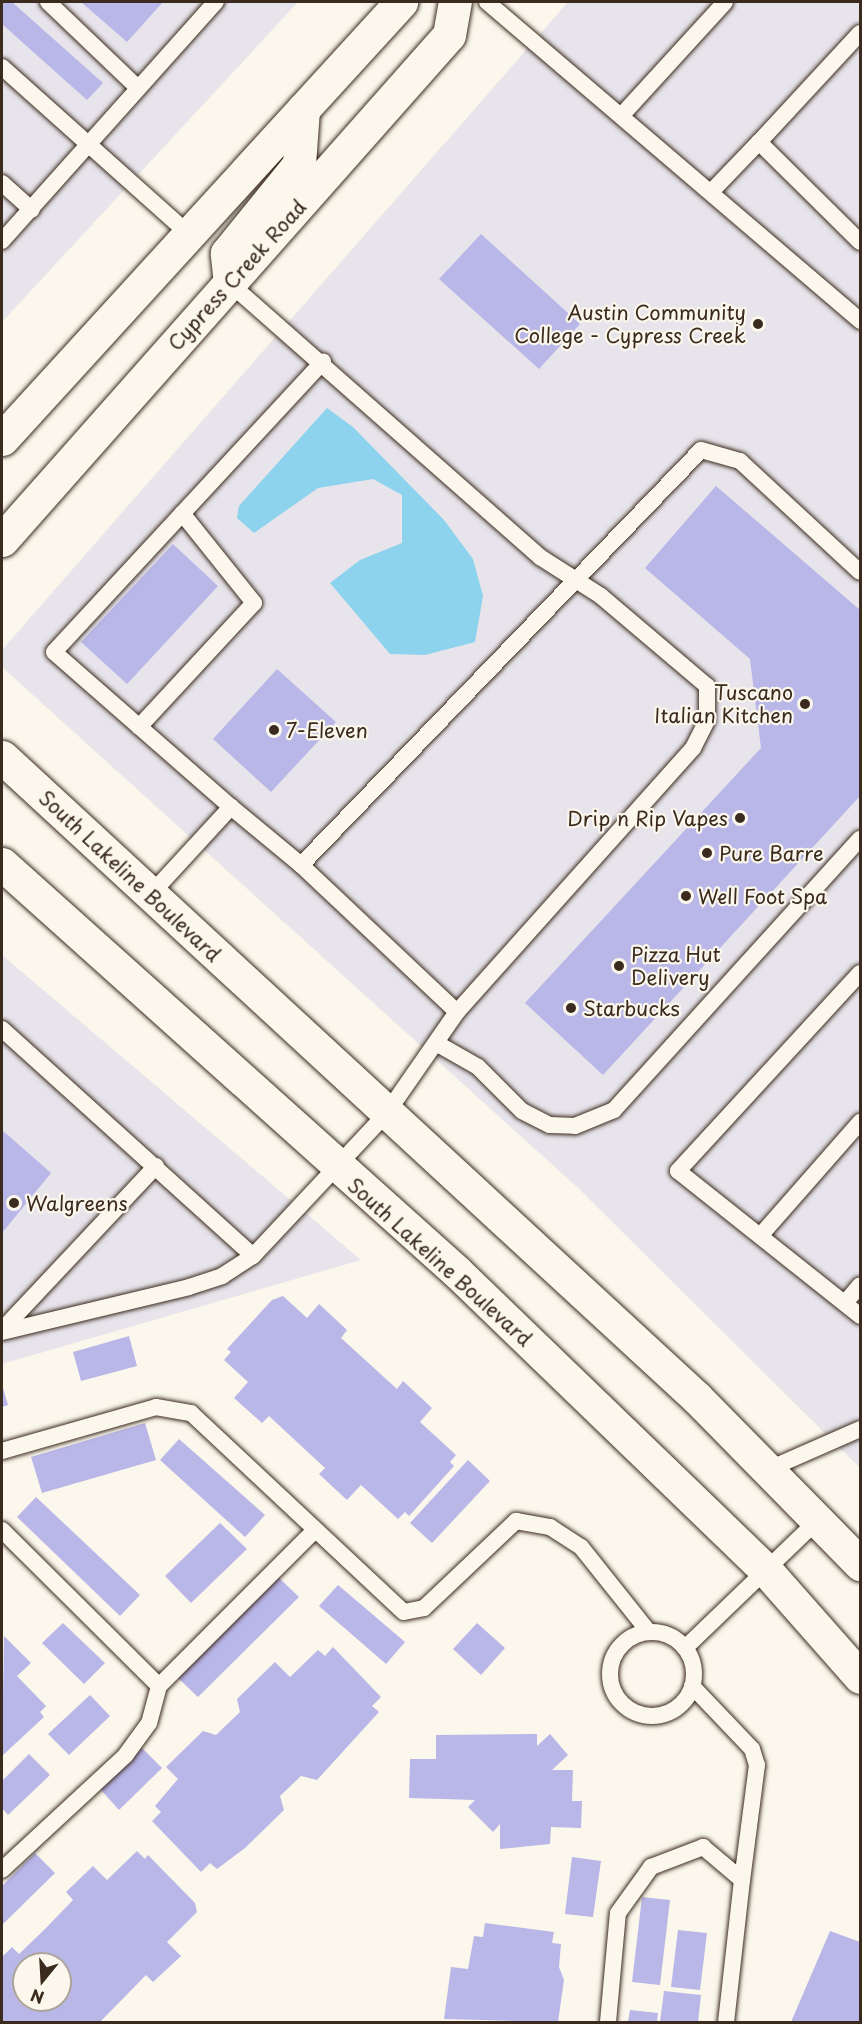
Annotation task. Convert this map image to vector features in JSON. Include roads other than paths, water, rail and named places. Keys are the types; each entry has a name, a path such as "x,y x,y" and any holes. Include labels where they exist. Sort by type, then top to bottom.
{"main road":[{"path":"2,439 401,2"},
{"name":"Cypress Creek Road","path":"2,540 449,35 455,2"},
{"path":"230,284 226,254 299,164 303,109"},
{"name":"South Lakeline Boulevard","path":"2,757 770,1469 861,1564"},
{"name":"South Lakeline Boulevard","path":"2,864 335,1167 457,1272 764,1568 861,1677"}],"lane":[{"path":"48,2 137,87"},
{"path":"2,241 32,210 137,87 216,2"},
{"path":"487,2 861,321"},
{"path":"621,116 725,2"},
{"path":"711,192 861,33"},
{"path":"2,67 190,235"},
{"path":"759,142 861,242"},
{"path":"2,183 32,210"},
{"path":"2,1331 189,1287 222,1276 253,1256 386,1114 457,1012 693,748 707,720 707,686 601,596 540,557 323,362 230,284"},
{"path":"323,362 54,652 301,865 457,1012"},
{"path":"301,865 573,580 701,450 740,461 861,572"},
{"path":"139,727 254,603 182,513"},
{"path":"150,895 231,807"},
{"path":"436,1043 478,1067 522,1111 550,1125 575,1126 614,1110 861,839"},
{"path":"860,975 678,1171 861,1316"},
{"path":"2,1029 253,1256"},
{"path":"760,1236 861,1122"},
{"path":"2,1331 156,1166"},
{"path":"844,1304 861,1285"},
{"path":"2,1451 156,1407 191,1413 314,1531 404,1612 424,1608 516,1521 550,1527 581,1547 648,1631"},
{"path":"770,1469 861,1429"},
{"path":"685,1648 764,1568 819,1519"},
{"path":"2,1530 159,1686"},
{"path":"2,1870 126,1755 149,1724 159,1686 314,1531"},
{"path":"648,1631 669,1635 685,1648 694,1675 692,1686 678,1707 663,1714 640,1714 616,1697 611,1660 622,1643 648,1631"},
{"path":"692,1686 752,1749 757,1765 726,2022"},
{"path":"609,2022 618,1913 651,1867 703,1847 742,1880"}],"water":[{"path":"327,408 353,427 444,520 473,559 483,596 475,642 425,655 390,654 330,583 360,560 402,543 402,495 373,479 318,488 254,533 237,518 239,506"}],"place":[{"name":"Austin Community College - Cypress Creek","path":"758,324"},
{"name":"Tuscano Italian Kitchen","path":"805,704"},
{"name":"7-Eleven","path":"274,730"},
{"name":"Drip n Rip Vapes","path":"740,818"},
{"name":"Pure Barre","path":"707,853"},
{"name":"Well Foot Spa","path":"686,896"},
{"name":"Pizza Hut Delivery","path":"619,966"},
{"name":"Starbucks","path":"571,1008"},
{"name":"Walgreens","path":"14,1203"}]}
